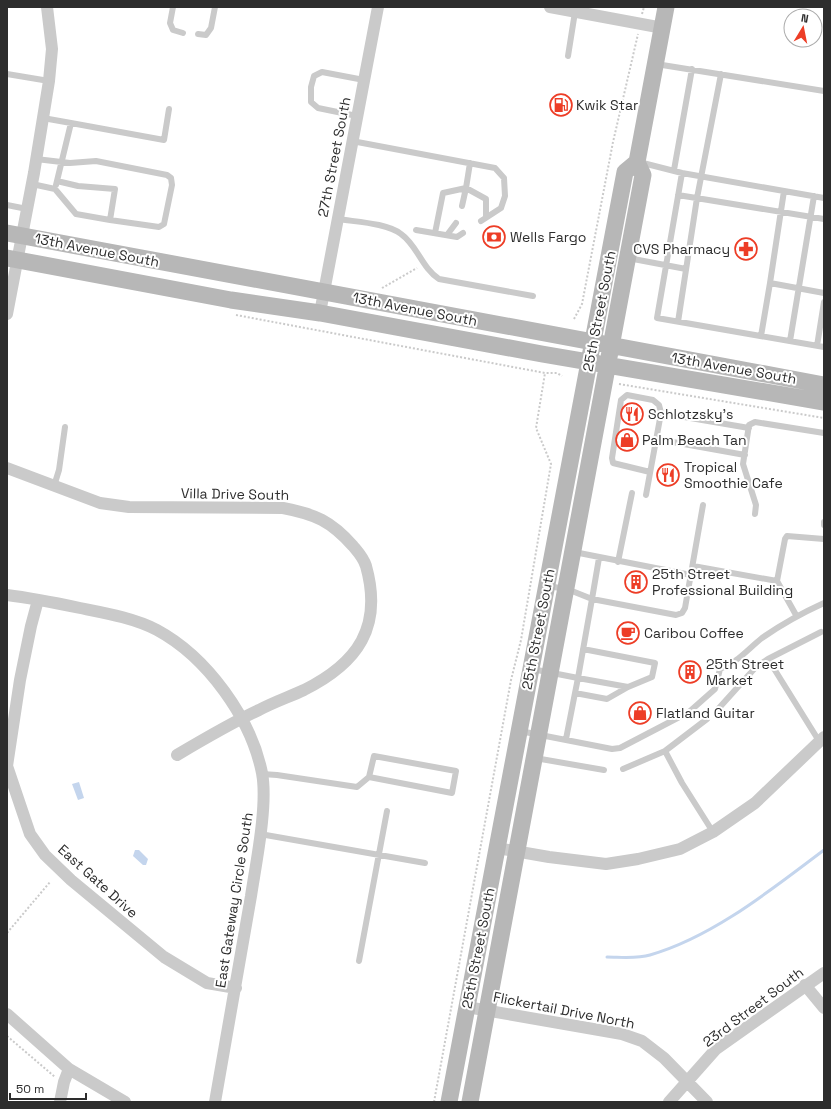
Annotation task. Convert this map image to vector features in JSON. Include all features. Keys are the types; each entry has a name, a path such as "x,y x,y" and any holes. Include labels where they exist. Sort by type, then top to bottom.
{"main road":[{"name":"25th Street South","path":"470,1102 574,552 643,175 637,162 666,7"},
{"name":"25th Street South","path":"449,1102 625,172 637,162"},
{"name":"13th Avenue South","path":"14,235 824,385"},
{"name":"13th Avenue South","path":"12,259 231,300 320,313 589,362 824,402"}],"street":[{"path":"7,314 14,235 27,209 48,81 52,49 47,7"},
{"name":"27th Street South","path":"320,313 378,7"},
{"path":"550,7 663,28"},
{"name":"Villa Drive South","path":"7,468 100,503 129,507 283,508 303,511 328,522 345,536 364,559 372,598 370,620 362,641 351,657 304,690 241,718 177,755"},
{"name":"East Gateway Circle South","path":"7,595 106,614 157,630 179,644 207,668 241,718 255,746 262,774 263,806 260,834 236,988 215,1102"},
{"name":"East Gate Drive","path":"38,600 30,626 7,766 30,834 45,855 71,880 164,957 207,984 236,988"},
{"path":"497,848 606,864 638,859 680,849 713,832 756,803 822,739"},
{"name":"23rd Street South","path":"669,1102 716,1050 805,985 824,973"},
{"path":"805,985 824,1008"},
{"name":"Flickertail Drive North","path":"467,1007 622,1034 642,1041 664,1058 707,1102"},
{"path":"7,1014 70,1069 125,1102"},
{"path":"60,1102 64,1082 70,1069"}],"lane":[{"path":"173,7 170,23 173,30 183,33"},
{"path":"198,34 206,35 211,28 215,7"},
{"path":"568,56 575,12"},
{"path":"656,64 824,91"},
{"path":"674,170 692,69"},
{"path":"357,116 318,108 311,102 310,87 314,76 322,72 364,80"},
{"path":"7,74 48,81"},
{"path":"678,322 697,198 721,74"},
{"path":"43,118 164,140 169,109"},
{"path":"55,189 71,123"},
{"path":"352,140 495,168 504,178 505,196 501,208 483,219 486,198 466,188 443,193 435,233"},
{"path":"32,184 55,189 76,214 159,227 164,224 172,185 171,178 167,175 96,161 61,163 36,159"},
{"path":"637,162 682,173 824,198"},
{"path":"462,206 470,164"},
{"path":"682,173 657,318 824,347"},
{"path":"57,181 78,186 115,189 110,220"},
{"path":"761,336 784,190"},
{"path":"678,195 824,218"},
{"path":"790,341 814,196"},
{"path":"7,205 27,209"},
{"path":"338,219 389,228 402,234 431,274 439,279 532,296"},
{"path":"447,235 456,224"},
{"path":"416,230 457,237 463,233"},
{"path":"628,258 686,269"},
{"path":"770,283 824,293"},
{"path":"817,346 824,302"},
{"path":"646,495 661,413 659,405 653,400 627,396 623,397 612,458 613,463 650,472"},
{"path":"661,413 749,428"},
{"path":"755,514 756,505 744,469 749,428 752,422 824,433"},
{"path":"54,486 59,470 65,426"},
{"path":"656,439 745,455"},
{"path":"618,562 632,493"},
{"path":"547,586 567,589 592,599 676,615 682,613 685,608 703,505"},
{"path":"796,615 777,581 785,539 787,536 824,539"},
{"path":"574,552 618,562 691,575"},
{"path":"566,739 599,558"},
{"path":"693,566 777,581"},
{"path":"519,731 612,748 620,748 689,712 715,689 720,669 730,665 760,639 796,615 824,603"},
{"path":"719,708 755,668 768,659 821,632"},
{"path":"575,693 607,699 628,687 652,677 655,663 583,649"},
{"path":"768,659 822,739"},
{"path":"531,669 628,687"},
{"path":"623,770 665,750 707,719"},
{"path":"665,750 682,783 713,832"},
{"path":"262,774 357,787 369,777 374,756 456,771 452,793 369,777"},
{"path":"535,758 604,770"},
{"path":"359,961 387,811"},
{"path":"260,834 425,863"}],"path":[{"path":"574,319 582,304 613,142 644,7"},
{"path":"382,288 424,263"},
{"path":"233,315 545,373 558,373 562,376"},
{"path":"434,1102 511,680 522,640 551,464 536,428 545,373"},
{"path":"619,384 824,418"},
{"path":"7,933 50,882"},
{"path":"7,1036 51,1074 64,1082"}],"water":[{"path":"79,782 84,798 78,800 72,784"},
{"path":"135,850 139,850 148,859 146,865 143,865 133,856"}],"waterway":[{"path":"607,957 634,957 650,955 673,947 696,936 719,924 763,896 824,850"}],"place":[{"name":"Kwik Star","path":"561,105"},
{"name":"Wells Fargo","path":"494,237"},
{"name":"CVS Pharmacy","path":"746,249"},
{"name":"Schlotzsky's","path":"632,414"},
{"name":"Palm Beach Tan","path":"627,440"},
{"name":"Tropical Smoothie Cafe","path":"668,475"},
{"name":"25th Street Professional Building","path":"636,582"},
{"name":"Caribou Coffee","path":"628,633"},
{"name":"25th Street Market","path":"690,672"},
{"name":"Flatland Guitar","path":"640,713"}]}
